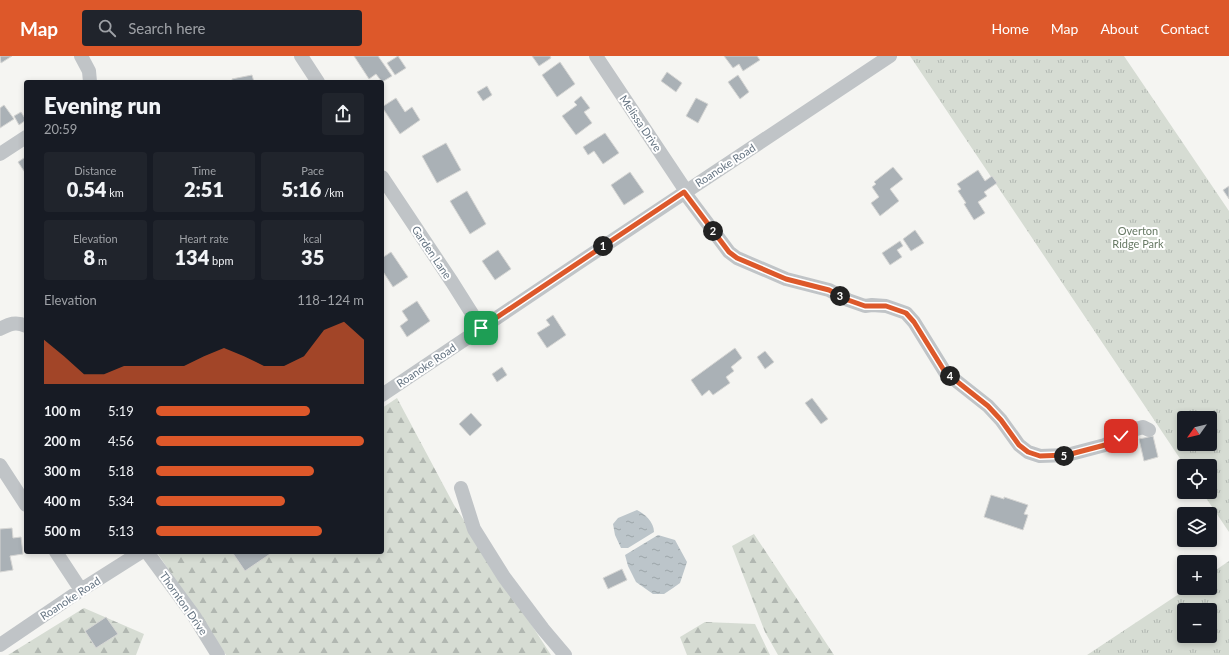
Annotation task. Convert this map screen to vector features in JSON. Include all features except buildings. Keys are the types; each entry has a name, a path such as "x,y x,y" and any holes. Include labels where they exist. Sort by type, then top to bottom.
{"street":[{"path":"81,56 89,71 90,80"},
{"path":"302,56 317,80"},
{"name":"Melissa Drive","path":"596,56 685,191 729,252 737,258 786,279 829,290 848,300 865,306 886,306 906,313 914,322 945,372 988,406 1001,420 1019,445 1028,452 1040,456 1067,455 1105,445 1133,430 1143,427 1149,430"},
{"name":"Roanoke Road","path":"384,394 685,191 890,56"},
{"path":"0,154 24,138"},
{"name":"Garden Lane","path":"384,180 448,275 481,328"},
{"path":"0,329 10,323 18,323 24,325"},
{"path":"0,465 24,503"},
{"path":"461,488 474,529 504,577 543,629 565,655"},
{"path":"57,554 81,590"},
{"name":"Roanoke Road","path":"0,645 81,590 138,554"},
{"name":"Thornton Drive","path":"148,554 194,616 218,655"}],"green space":[{"name":"Overton Ridge Park","path":"910,56 1124,56 1229,211 1229,532 1217,514 1217,507 1212,507 1207,499 1217,499 1217,459 1180,459"},
{"path":"397,398 454,505 551,655 226,655 158,554 384,554 384,407"},
{"path":"754,534 834,655 778,655 765,632 732,546"},
{"path":"1229,561 1229,655 1087,655 1177,595 1217,595 1217,569"},
{"path":"84,608 144,634 136,655 8,655"},
{"path":"705,622 755,624 770,655 687,655 680,637"}],"water":[{"path":"637,510 648,519 654,528 654,532 628,548 621,548 615,535 613,524 618,518"},
{"path":"658,535 675,540 687,562 680,583 664,594 653,594 636,582 628,566 625,555"}],"route":[{"path":"481,328 684,192 729,252 737,258 786,279 829,290 848,300 865,306 886,306 906,313 914,322 945,372 988,406 1001,420 1011,436 1028,452 1040,456 1067,455 1105,445 1121,436"}]}
